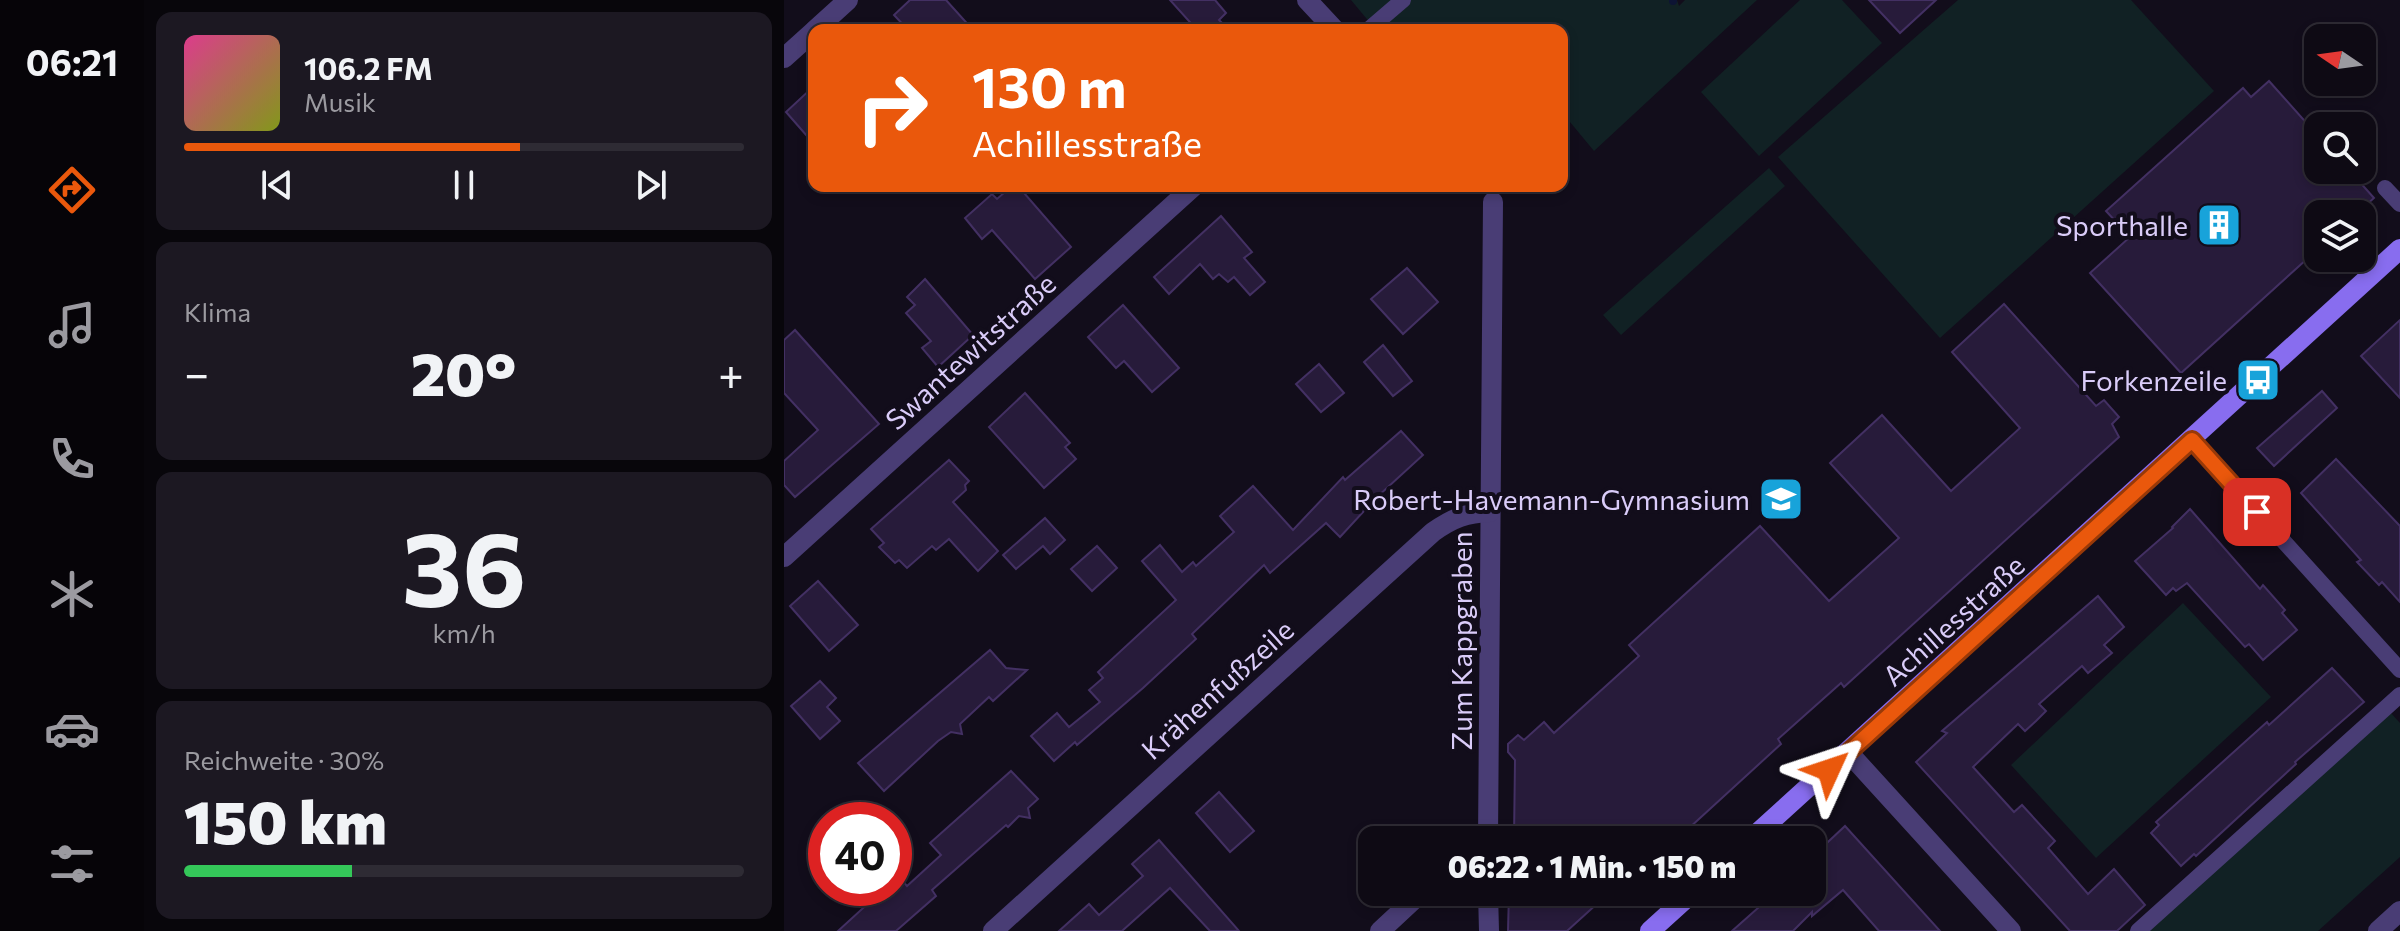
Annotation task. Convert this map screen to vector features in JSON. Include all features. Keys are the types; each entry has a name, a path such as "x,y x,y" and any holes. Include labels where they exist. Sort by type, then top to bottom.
{"street":[{"path":"822,24 848,0"},
{"path":"1307,0 1329,24"},
{"path":"784,58 808,36"},
{"name":"Swantewitstraße","path":"784,557 1187,192"},
{"name":"Zum Kappgraben","path":"1488,826 1493,202"},
{"name":"Achillesstraße","path":"1766,826 2400,249"},
{"name":"Krähenfußzeile","path":"993,931 1433,532 1452,518 1467,513 1490,512"},
{"path":"1848,752 2011,931"},
{"path":"1380,931 1407,906"},
{"path":"1488,906 1489,931"},
{"path":"1650,931 1678,906"},
{"path":"2378,931 2400,911"}],"lane":[{"path":"1375,24 1403,0"},
{"path":"2385,188 2400,204"},
{"path":"2192,440 2400,670"},
{"path":"2138,931 2400,695"}],"shaded area":[{"path":"1351,0 1677,0 1679,6 1685,0 1757,0 1594,151 1570,122 1568,124 1568,24 1371,24"},
{"path":"1800,0 1842,0 1882,43 1759,156 1701,92"},
{"path":"1958,0 2131,0 2214,91 1940,338 1778,157"},
{"path":"1769,168 1785,186 1621,335 1603,315"},
{"path":"2183,603 2271,697 2096,858 2011,765"},
{"path":"2390,712 2400,723 2400,857 2318,931 2148,931"}],"building":[{"path":"910,0 946,0 968,24 902,24 894,15"},
{"path":"1170,0 1215,0 1226,13 1219,20 1223,24 1192,24"},
{"path":"1869,0 1936,0 1900,33"},
{"name":"Sporthalle","path":"2269,81 2304,120 2304,184 2362,184 2374,198 2304,200 2304,262 2181,373 2090,273 2130,237 2106,211 2243,88 2251,97"},
{"path":"808,92 808,137 786,112"},
{"path":"1005,192 1023,192 1071,247 1035,279 992,230 982,239 965,218 992,194 997,199"},
{"path":"1221,216 1252,252 1244,258 1265,282 1250,295 1234,277 1228,282 1219,274 1213,279 1200,264 1169,294 1154,277"},
{"path":"1407,268 1438,302 1403,334 1371,299"},
{"path":"925,279 973,335 938,367 922,348 931,341 906,313 915,305 907,297"},
{"path":"2004,304 2096,406 2104,400 2119,417 2112,424 2119,437 1844,687 1841,683 1778,739 1781,744 1691,826 1514,826 1515,760 1508,752 1508,744 1518,735 1524,740 1544,722 1554,733 1639,656 1629,645 1760,526 1829,601 1899,538 1830,463 1882,415 1951,491 2020,428 1952,352"},
{"path":"1123,305 1179,368 1152,392 1124,361 1116,368 1088,337"},
{"path":"2400,320 2400,398 2361,356"},
{"path":"795,330 879,424 795,497 784,485 784,461 818,430 784,393 784,340"},
{"path":"1383,345 1412,381 1393,396 1364,362"},
{"path":"1319,364 1344,393 1321,412 1296,384"},
{"path":"2322,391 2337,408 2274,466 2257,448"},
{"path":"1025,393 1070,443 1065,447 1076,459 1044,488 989,427"},
{"path":"1401,431 1423,455 1376,498 1340,537 1326,523 1270,573 1264,565 1192,634 1196,639 1077,745 1075,742 1054,761 1031,736 1057,713 1069,727 1100,702 1089,690 1103,678 1098,672 1176,600 1142,561 1160,545 1182,572 1193,562 1196,566 1234,532 1220,516 1253,486 1293,530 1343,477 1345,480"},
{"path":"2336,459 2400,526 2400,602 2357,562 2361,560 2301,493"},
{"path":"949,460 969,481 965,485 966,490 953,502 998,551 978,571 949,539 936,550 932,546 907,568 899,560 895,563 879,547 884,543 871,529"},
{"path":"2190,509 2260,589 2263,585 2285,610 2282,613 2297,630 2263,660 2249,644 2245,647 2187,583 2176,591 2173,588 2166,595 2135,561"},
{"path":"1045,518 1065,540 1050,554 1043,546 1016,569 1003,555"},
{"path":"1097,546 1117,568 1092,591 1071,569"},
{"path":"818,581 858,625 829,651 790,606"},
{"path":"2098,596 2124,627 2104,645 2112,653 2088,673 2082,666 2039,704 2046,711 2036,721 2025,731 2018,724 1973,767 2014,812 2022,805 2055,841 2048,848 2088,894 2114,869 2145,905 2117,931 2070,931 1916,762 1947,733 1942,731"},
{"path":"990,650 1006,668 1027,670 993,701 989,697 960,724 962,734 951,732 938,741 884,791 858,763"},
{"path":"2332,668 2364,702 2196,856 2194,854 2181,866 2151,833 2159,825 2156,822"},
{"path":"820,681 836,698 827,707 840,721 820,739 791,706"},
{"path":"1011,771 1038,799 1028,808 1030,818 1019,816 1008,827 1006,825 932,890 936,896 896,931 838,931 865,906 912,906 912,881 941,855 930,843"},
{"path":"1219,792 1254,831 1230,852 1196,813"},
{"path":"1845,826 1940,931 1879,931 1843,890 1826,904 1826,844"},
{"path":"1159,840 1239,931 1210,931 1170,888 1122,931 1059,931 1089,904 1099,915 1143,876 1132,864"},
{"path":"1509,906 1595,906 1567,931 1508,931"},
{"path":"1760,906 1824,906 1812,916 1812,912 1793,931 1732,931"}],"place":[{"name":"Sporthalle","path":"2219,225"},
{"name":"Forkenzeile","path":"2258,380"},
{"name":"Robert-Havemann-Gymnasium","path":"1781,499"}],"route":[{"path":"1829,770 2192,440 2257,512"}]}
